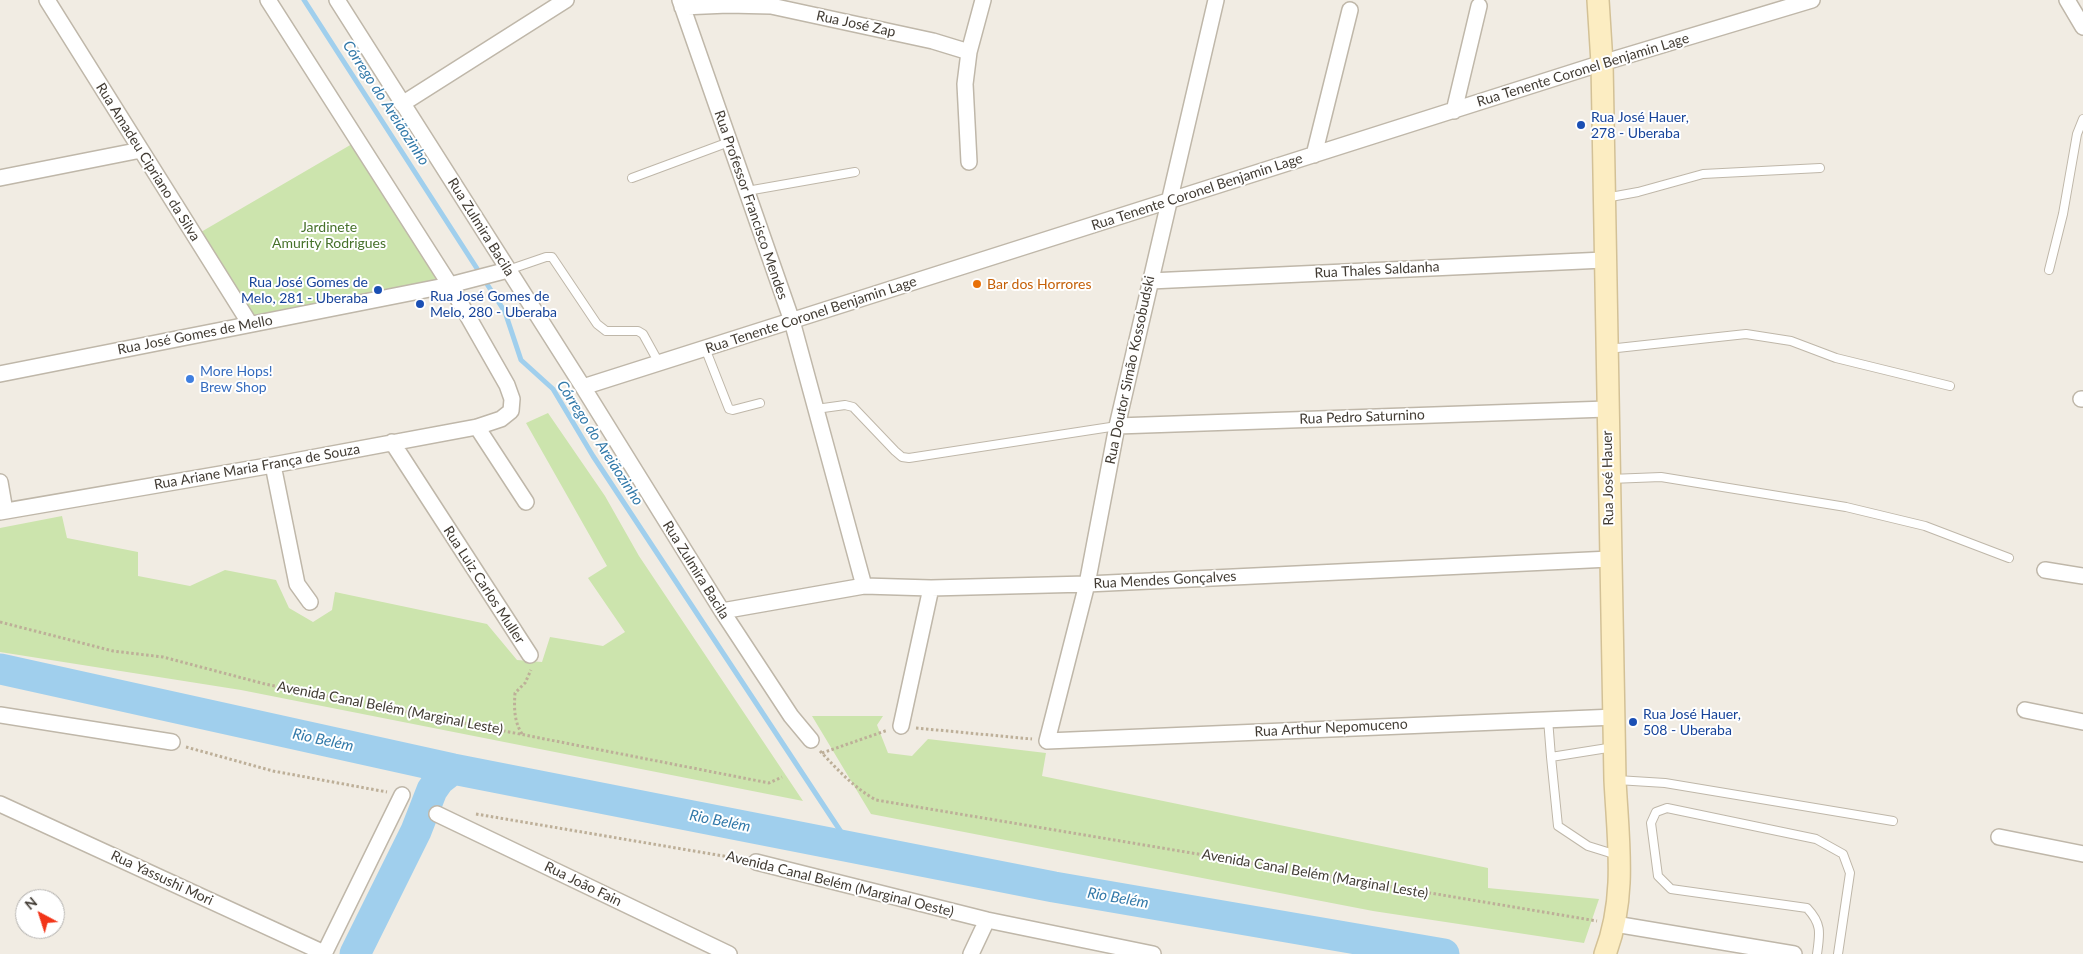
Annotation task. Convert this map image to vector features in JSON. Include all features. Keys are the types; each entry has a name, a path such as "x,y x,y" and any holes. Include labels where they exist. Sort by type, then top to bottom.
{"main road":[{"name":"Rua José Hauer","path":"1598,0 1602,64 1608,479 1619,855 1619,896 1610,939"}],"street":[{"name":"Rua Amadeu Cipriano da Silva","path":"47,0 250,324"},
{"path":"268,0 450,284"},
{"name":"Rua Zulmira Bacila","path":"337,0 722,611 791,716 811,740"},
{"path":"402,104 566,0"},
{"path":"970,162 965,84 969,52 983,0"},
{"name":"Rua Doutor Simão Kossobudski","path":"1047,741 1087,584 1117,426 1216,0"},
{"name":"Rua Tenente Coronel Benjamin Lage","path":"583,388 1602,64 1812,0"},
{"path":"2067,0 2083,27"},
{"name":"Rua José Zap","path":"681,4 771,6 933,41 969,52"},
{"name":"Rua Professor Francisco Mendes","path":"681,4 792,321 864,586"},
{"path":"1454,111 1479,6"},
{"path":"1314,155 1350,10"},
{"path":"0,178 141,150"},
{"name":"Rua Thales Saldanha","path":"1150,281 1604,260"},
{"name":"Rua José Gomes de Mello","path":"0,374 450,284 508,270"},
{"name":"Rua Ariane Maria França de Souza","path":"3,512 273,465 477,426 501,419 511,410 512,399 507,385 450,284"},
{"name":"Rua Pedro Saturnino","path":"1117,426 1607,409"},
{"path":"477,426 526,502"},
{"name":"Rua Luiz Carlos Muller","path":"392,442 530,656"},
{"path":"273,465 297,584 310,602"},
{"path":"0,482 3,512"},
{"name":"Rua Mendes Gonçalves","path":"722,611 864,586 931,588 1087,584 1610,559"},
{"path":"2046,570 2083,576"},
{"path":"901,726 931,588"},
{"path":"2025,710 2083,722"},
{"path":"0,715 172,742"},
{"name":"Rua Arthur Nepomuceno","path":"1047,741 1615,717"},
{"path":"324,953 402,795"},
{"name":"Rua Yassushi Mori","path":"0,804 324,953"},
{"name":"Rua João Fain","path":"437,814 729,954"},
{"path":"1999,837 2083,854"},
{"name":"Avenida Canal Belém (Marginal Oeste)","path":"756,862 987,920 1153,954"},
{"path":"971,954 987,920"},
{"path":"1610,939 1794,954"}],"lane":[{"path":"2049,270 2058,238 2077,134 2083,119"},
{"path":"632,178 729,142"},
{"path":"1603,198 1638,192 1703,174 1820,168"},
{"path":"747,192 855,172"},
{"path":"508,270 546,257 552,257 597,324 606,331 638,331 643,334 659,363"},
{"path":"1606,349 1746,334 1791,341 1836,358 1950,386"},
{"path":"705,348 729,409 733,410 760,403"},
{"path":"816,409 846,405 853,407 895,451 902,457 909,458 1117,426"},
{"path":"1608,479 1661,477 1846,507 1926,526 2009,558"},
{"path":"1548,719 1558,826 1588,846 1619,855"},
{"path":"1551,756 1615,747"},
{"path":"1616,780 1665,782 1893,822"},
{"path":"1817,954 1820,938 1818,920 1807,908 1671,889 1658,876 1651,823 1656,812 1667,808 1816,839 1842,854 1850,873 1838,954"}],"path":[{"name":"Avenida Canal Belém (Marginal Leste)","path":"0,622 113,651 163,657 265,684 769,783 782,777"},
{"name":"Rua Luiz Carlos Muller","path":"522,734 517,726 514,711 515,693 525,683 533,667 530,656"},
{"path":"811,740 822,753 901,726 1047,741"},
{"path":"172,742 272,771 402,795"},
{"name":"Avenida Canal Belém (Marginal Leste)","path":"822,753 859,790 876,800 1610,939"},
{"name":"Avenida Canal Belém (Marginal Oeste)","path":"469,814 501,817 756,862"}],"green space":[{"name":"Jardinete Amurity Rodrigues","path":"352,144 440,282 254,318 201,232"},
{"path":"548,413 605,496 639,556 803,801 241,690 0,652 0,528 62,516 67,538 138,552 138,576 190,586 225,570 276,580 289,608 313,622 332,610 335,592 487,624 517,660 542,662 550,637 603,646 625,632 588,578 607,566 526,423"},
{"path":"812,716 883,716 877,725 888,753 912,756 928,739 1046,753 1042,776 1488,868 1488,888 1599,899 1584,943 1373,911 871,814"}],"waterway":[{"name":"Córrego do Areiãozinho","path":"304,0 505,312 521,360 553,389 593,456 851,847"},
{"name":"Rio Belém","path":"0,669 453,769 1054,887 1444,954"},
{"path":"355,954 416,831 432,790 439,780 453,769"}],"place":[{"name":"Rua José Hauer, 278 - Uberaba","path":"1581,125"},
{"name":"Bar dos Horrores","path":"977,284"},
{"name":"Rua José Gomes de Melo, 281 - Uberaba","path":"378,290"},
{"name":"Rua José Gomes de Melo, 280 - Uberaba","path":"420,304"},
{"name":"More Hops! Brew Shop","path":"190,379"},
{"name":"Rua José Hauer, 508 - Uberaba","path":"1633,722"}]}
